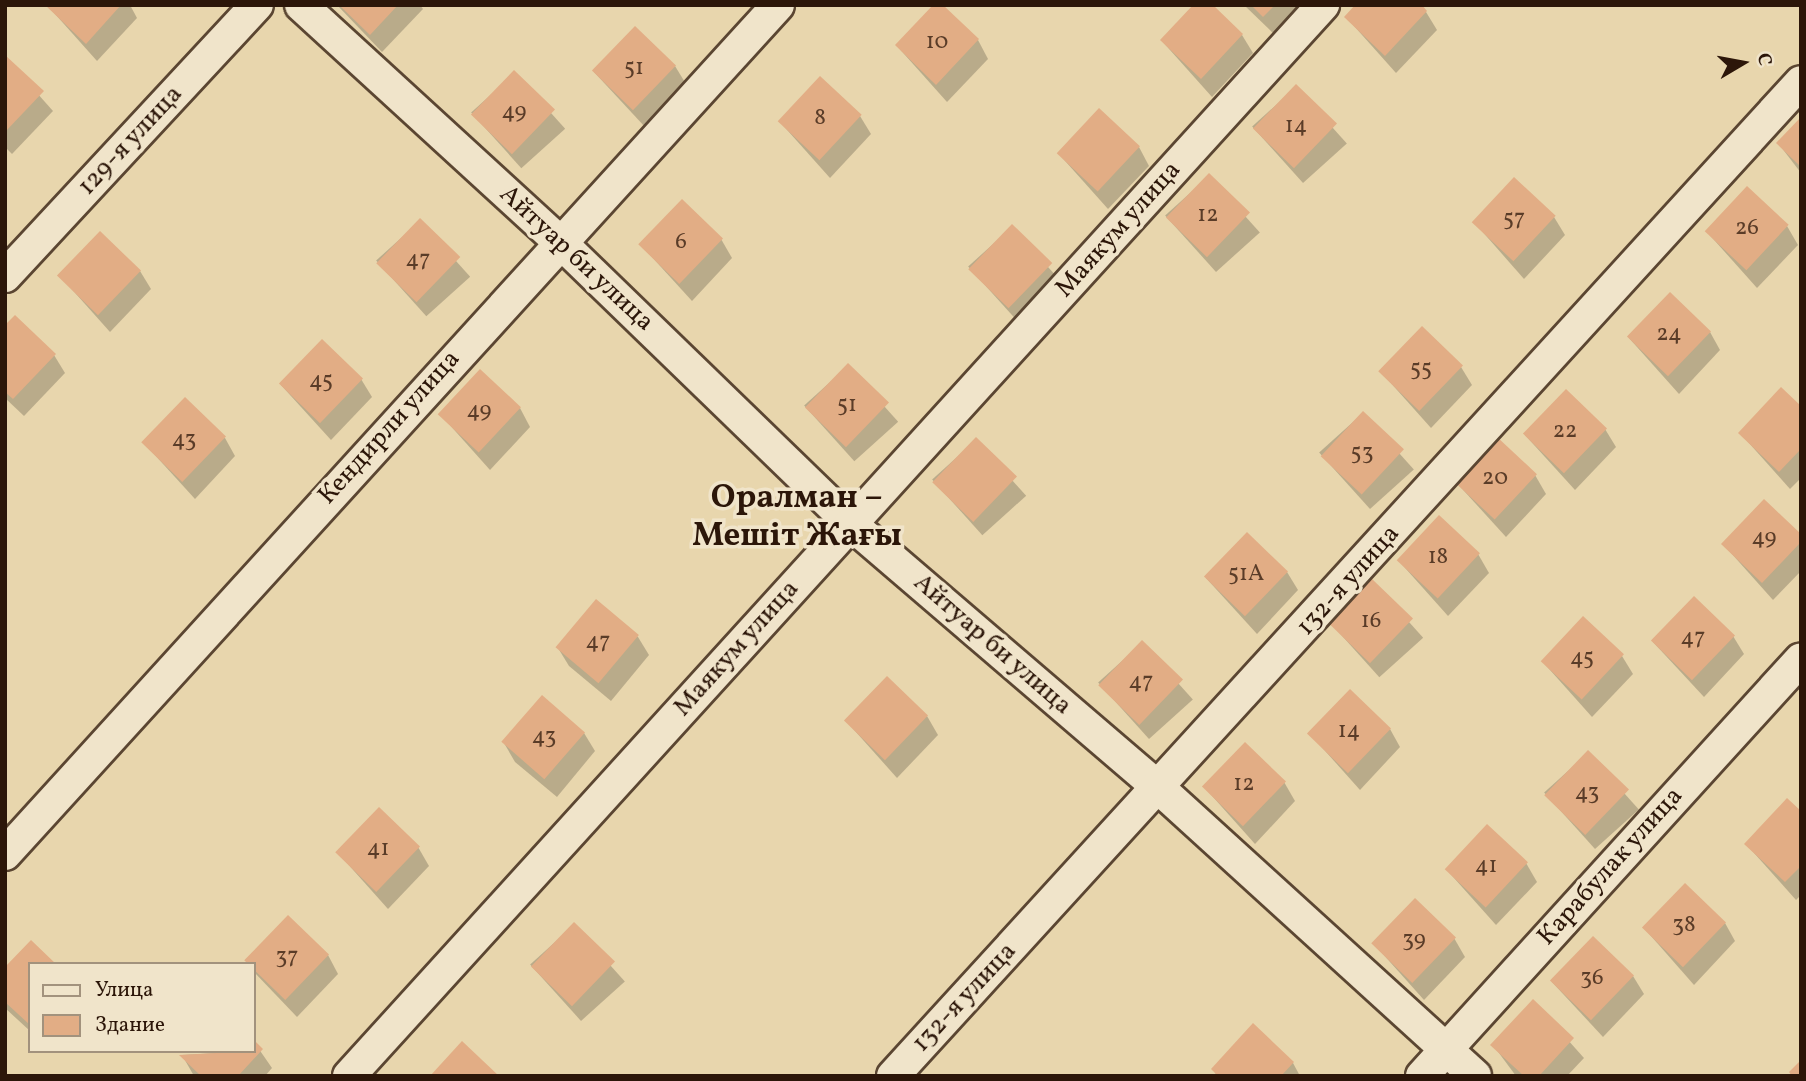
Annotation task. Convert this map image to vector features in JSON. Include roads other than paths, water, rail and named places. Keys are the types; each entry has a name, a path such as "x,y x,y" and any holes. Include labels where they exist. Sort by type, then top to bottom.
{"street":[{"name":"129-я улица","path":"5,276 257,5"},
{"name":"Айтуар би улица","path":"301,5 559,241 851,524 1160,789 1475,1076"},
{"name":"Кендирли улица","path":"5,854 559,241 778,5"},
{"name":"Маякум улица","path":"349,1076 1323,5"},
{"name":"132-я улица","path":"893,1076 1160,789 1801,82"},
{"name":"Карабулак улица","path":"1422,1076 1801,659"}],"district":[{"name":"Оралман – Мешіт Жағы","path":"797,519"}]}
